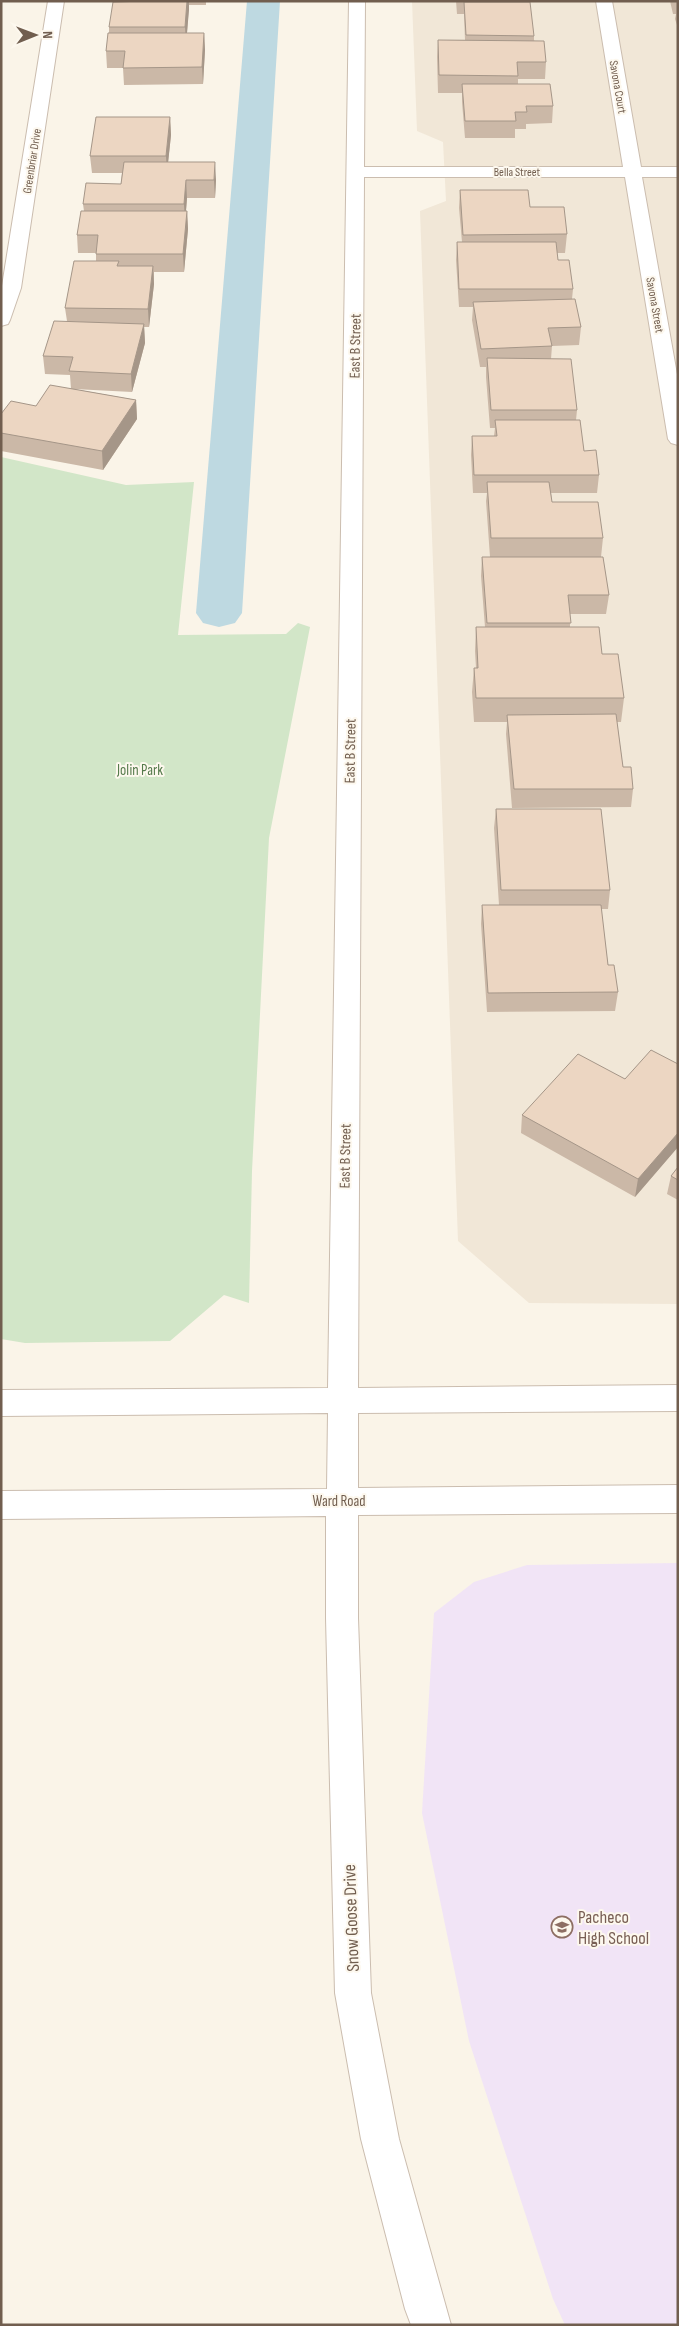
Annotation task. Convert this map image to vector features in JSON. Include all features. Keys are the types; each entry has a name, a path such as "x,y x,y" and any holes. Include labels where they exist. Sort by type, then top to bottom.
{"street":[{"name":"Greenbriar Drive","path":"1,320 12,288 56,1"},
{"name":"East B Street","path":"342,1501 358,1"},
{"name":"Savona Court","path":"604,1 632,172"},
{"name":"Bella Street","path":"357,172 678,172"},
{"name":"Savona Street","path":"632,172 678,438"},
{"path":"1,1403 678,1398"},
{"name":"Ward Road","path":"1,1504 678,1499"},
{"name":"Snow Goose Drive","path":"342,1501 342,1618 353,1993 380,2139 425,2309 431,2325"}],"shaded area":[{"path":"412,1 678,1 678,1304 529,1303 458,1241 420,211 446,201 443,142 417,131"},
{"name":"Pacheco High School","path":"678,1563 678,2325 565,2325 553,2299 469,2041 422,1813 434,1613 474,1582 527,1565"}],"green space":[{"name":"Jolin Park","path":"1,457 126,485 194,482 178,635 286,634 298,623 310,627 269,838 252,1171 249,1303 224,1295 170,1341 25,1343 1,1339"}],"building":[{"path":"187,1 185,27 109,27 113,2"},
{"path":"464,2 530,2 534,36 466,35"},
{"path":"108,33 204,33 202,67 123,68 125,51 106,51"},
{"path":"438,40 544,41 546,62 517,62 518,76 439,75"},
{"path":"462,84 550,84 553,106 526,106 527,112 515,112 516,121 465,121"},
{"path":"96,117 170,117 166,156 90,156"},
{"path":"124,162 215,162 214,180 186,180 184,204 83,204 86,183 121,184"},
{"path":"460,190 528,190 530,207 564,207 567,234 463,235"},
{"path":"81,211 187,211 183,254 96,254 98,235 77,235"},
{"path":"457,242 556,242 558,260 569,260 573,289 459,289"},
{"path":"74,261 119,261 117,266 153,266 148,309 65,308"},
{"path":"575,299 581,327 548,328 552,346 481,349 473,302"},
{"path":"54,321 144,324 131,374 69,371 73,357 43,356"},
{"path":"487,358 571,359 577,410 491,410"},
{"path":"50,385 136,400 102,451 1,433 1,414 11,401 36,406"},
{"path":"495,420 580,420 584,451 596,450 599,475 474,475 472,436 497,436"},
{"path":"487,482 549,482 552,502 598,502 603,538 491,538"},
{"path":"482,557 603,557 609,595 568,595 571,623 487,623"},
{"path":"476,627 599,627 602,654 618,654 624,698 476,698 474,668 478,668"},
{"path":"616,714 623,767 631,767 633,789 514,789 507,715"},
{"path":"496,809 601,809 610,890 501,890"},
{"path":"482,905 601,905 608,965 614,965 618,992 488,993"},
{"path":"651,1050 678,1064 678,1133 638,1179 522,1115 578,1054 625,1079"},
{"path":"678,1167 678,1180 671,1176"}],"waterway":[{"path":"219,613 264,1"}],"place":[{"name":"Pacheco High School","path":"562,1927"}]}
